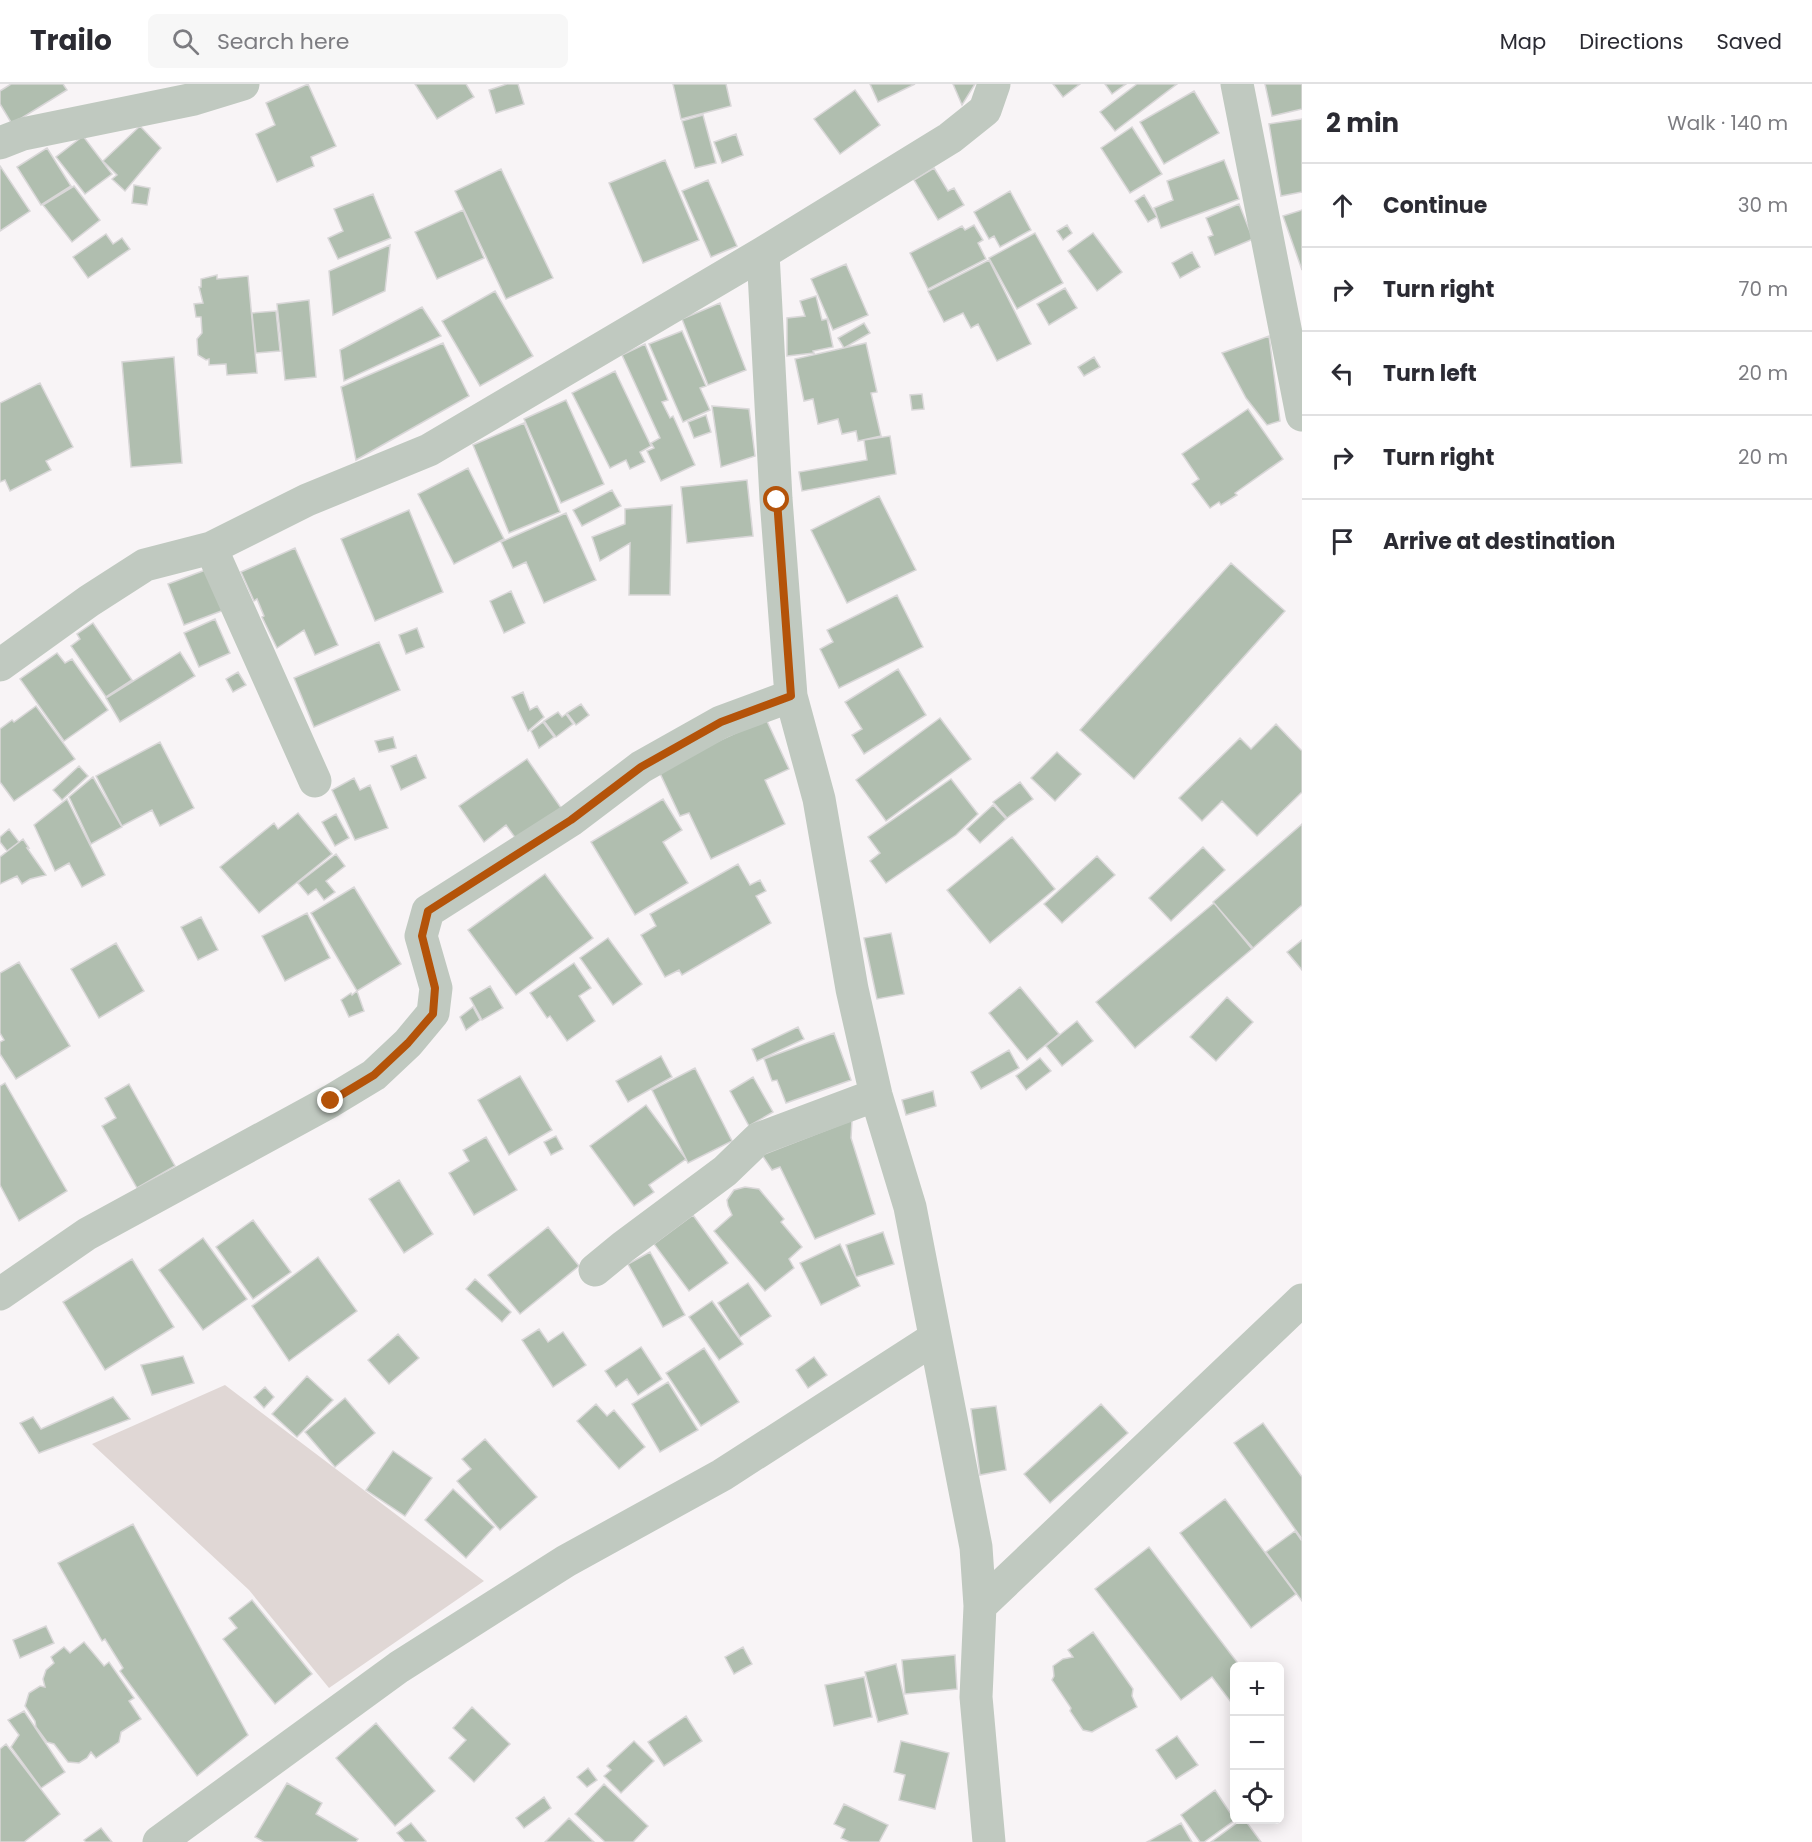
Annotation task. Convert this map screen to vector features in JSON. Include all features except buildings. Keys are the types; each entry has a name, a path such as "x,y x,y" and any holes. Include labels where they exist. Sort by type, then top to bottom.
{"street":[{"path":"0,143 22,134 194,99 243,84"},
{"path":"0,665 89,601 145,565 211,548 307,500 429,450 763,253 950,138 985,110 994,84"},
{"path":"1237,84 1302,415"},
{"path":"763,253 776,488 791,696 819,799 852,989 876,1095 910,1207 976,1547 980,1606 976,1697 989,1842"},
{"path":"211,548 315,782"},
{"path":"0,1294 87,1234 331,1101 374,1075 408,1043 433,1014 435,988 422,936 428,911 571,820 641,767 721,722 791,696"},
{"path":"595,1270 622,1247 725,1172 758,1139 876,1095"},
{"path":"980,1606 1302,1300"},
{"path":"159,1842 399,1667 566,1561 722,1475 935,1338"}],"shaded area":[{"path":"225,1385 484,1581 329,1688 249,1590 92,1444"}],"route":[{"path":"331,1101 374,1075 408,1043 433,1014 435,988 422,936 428,911 571,820 641,767 721,722 791,696 777,500"}]}
